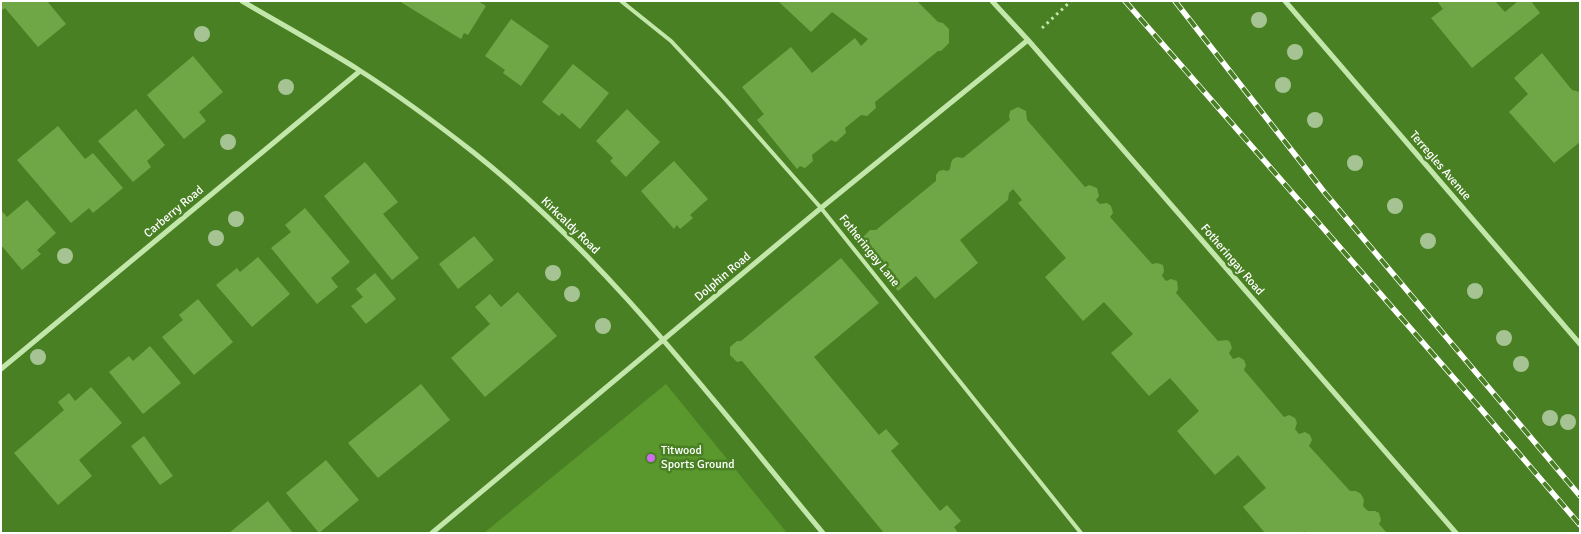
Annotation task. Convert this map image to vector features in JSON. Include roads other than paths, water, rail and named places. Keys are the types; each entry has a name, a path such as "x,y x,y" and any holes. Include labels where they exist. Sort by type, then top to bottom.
{"street":[{"name":"Kirkcaldy Road","path":"242,1 360,71 474,152 534,205 592,261 663,340 823,533"},
{"name":"Fotheringay Road","path":"992,1 1456,533"},
{"name":"Terregles Avenue","path":"1285,1 1580,344"},
{"name":"Dolphin Road","path":"432,533 822,208 1028,40"},
{"name":"Carberry Road","path":"1,369 360,71"}],"lane":[{"name":"Fotheringay Lane","path":"621,1 671,41 822,208 1081,533"}],"railway":[{"path":"1125,1 1580,525"},
{"path":"1175,1 1325,193 1580,496"}],"place":[{"name":"Titwood Sports Ground","path":"651,458"}]}
